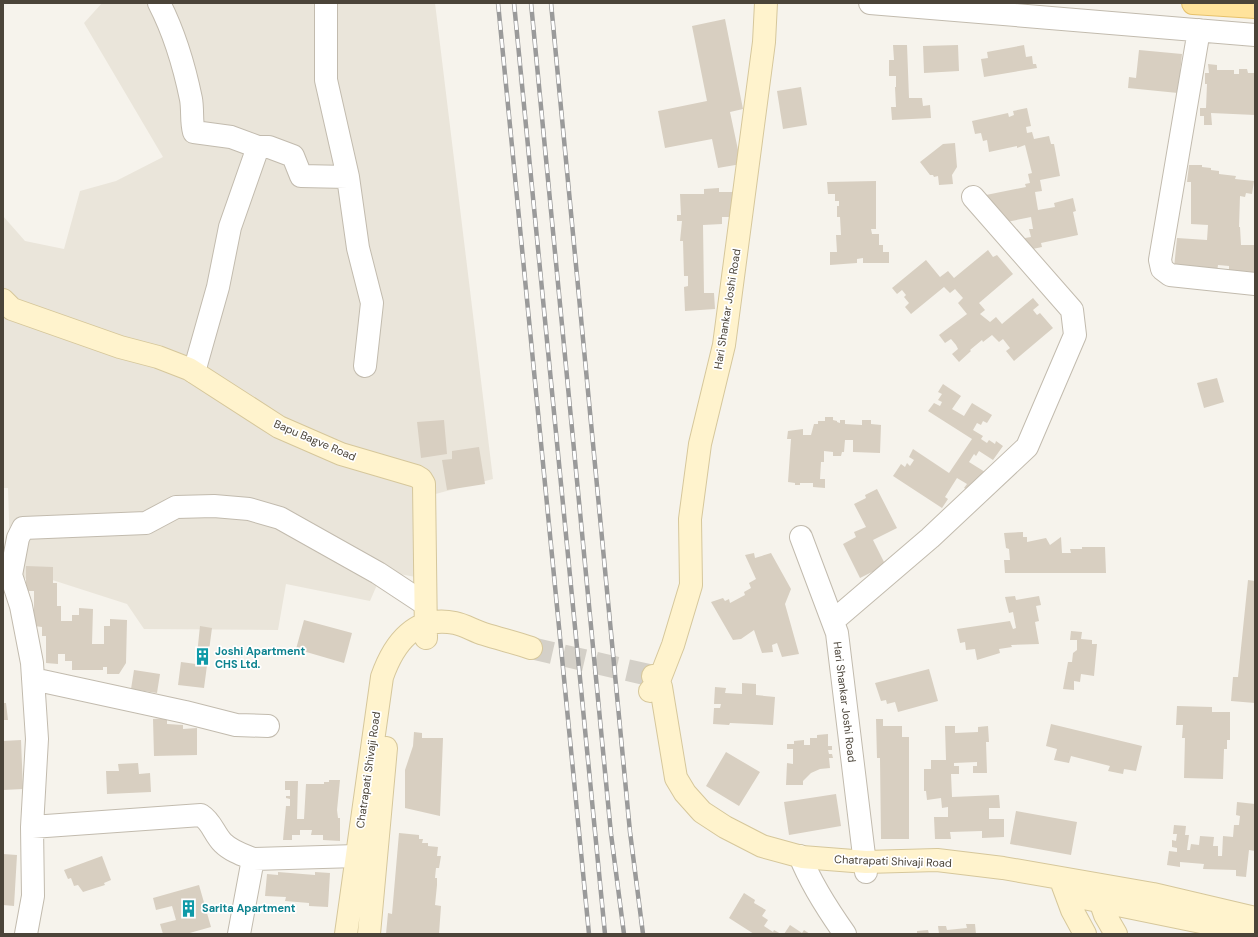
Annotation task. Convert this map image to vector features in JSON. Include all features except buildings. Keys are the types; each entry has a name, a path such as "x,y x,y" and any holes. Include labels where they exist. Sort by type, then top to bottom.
{"main road":[{"name":"Hari Shankar Joshi Road","path":"766,3 764,42 724,345 700,444 690,519 691,585 673,645 650,685 676,778 685,794 702,812 725,827 762,846 802,863"},
{"path":"1193,3 1255,7"},
{"name":"Bapu Bagve Road","path":"3,300 12,309 120,347 158,356 194,372 279,427 341,454 422,479 424,484 425,622"},
{"path":"425,622 456,623 530,654"},
{"name":"Chatrapati Shivaji Road","path":"346,934 382,677 386,664 403,638 412,629 425,622"},
{"name":"Chatrapati Shivaji Road","path":"369,934 391,686 404,655 415,644 425,622"},
{"path":"802,863 942,873 1063,886 1097,892 1255,933"},
{"path":"1063,886 1072,910 1085,934"},
{"path":"1097,892 1153,894 1255,918"},
{"path":"1097,892 1105,915 1116,934"}],"street":[{"path":"159,3 177,41 183,61 191,101 194,132 230,137 258,147 269,147 293,156 301,176 348,177"},
{"path":"326,3 326,80 348,177 358,248 372,303 365,366"},
{"path":"870,3 1255,35"},
{"path":"1199,30 1160,260 1162,269 1170,275 1255,284"},
{"path":"194,372 218,287 230,227 258,147"},
{"path":"833,621 930,538 1027,447 1075,335 1072,310 973,197"},
{"path":"26,934 33,896 32,827 37,739 32,663 21,606 7,574 18,538 23,528 146,523 176,507 214,506 249,509 280,518 378,573 425,622"},
{"name":"Hari Shankar Joshi Road","path":"801,538 837,632 866,867"},
{"path":"33,679 185,712 236,725 268,726"},
{"path":"32,827 201,815 209,822 223,843 245,856 254,859 356,856"},
{"path":"239,934 254,859"},
{"path":"802,863 829,911 845,934"}],"shaded area":[{"path":"102,3 435,3 493,479 420,498 421,578 383,571 370,601 286,584 278,630 144,629 127,604 43,577 11,580 8,488 3,488 3,216 25,241 64,249 80,191 116,181 163,157 84,23"}],"tunnel":[{"path":"531,648 653,676"}],"railway":[{"path":"498,3 589,934"},
{"path":"514,3 605,934"},
{"path":"531,3 611,834 624,934"},
{"path":"551,3 630,832 643,934"}],"place":[{"name":"Joshi Apartment CHS Ltd.","path":"202,657"},
{"name":"Sarita Apartment","path":"189,908"}]}
